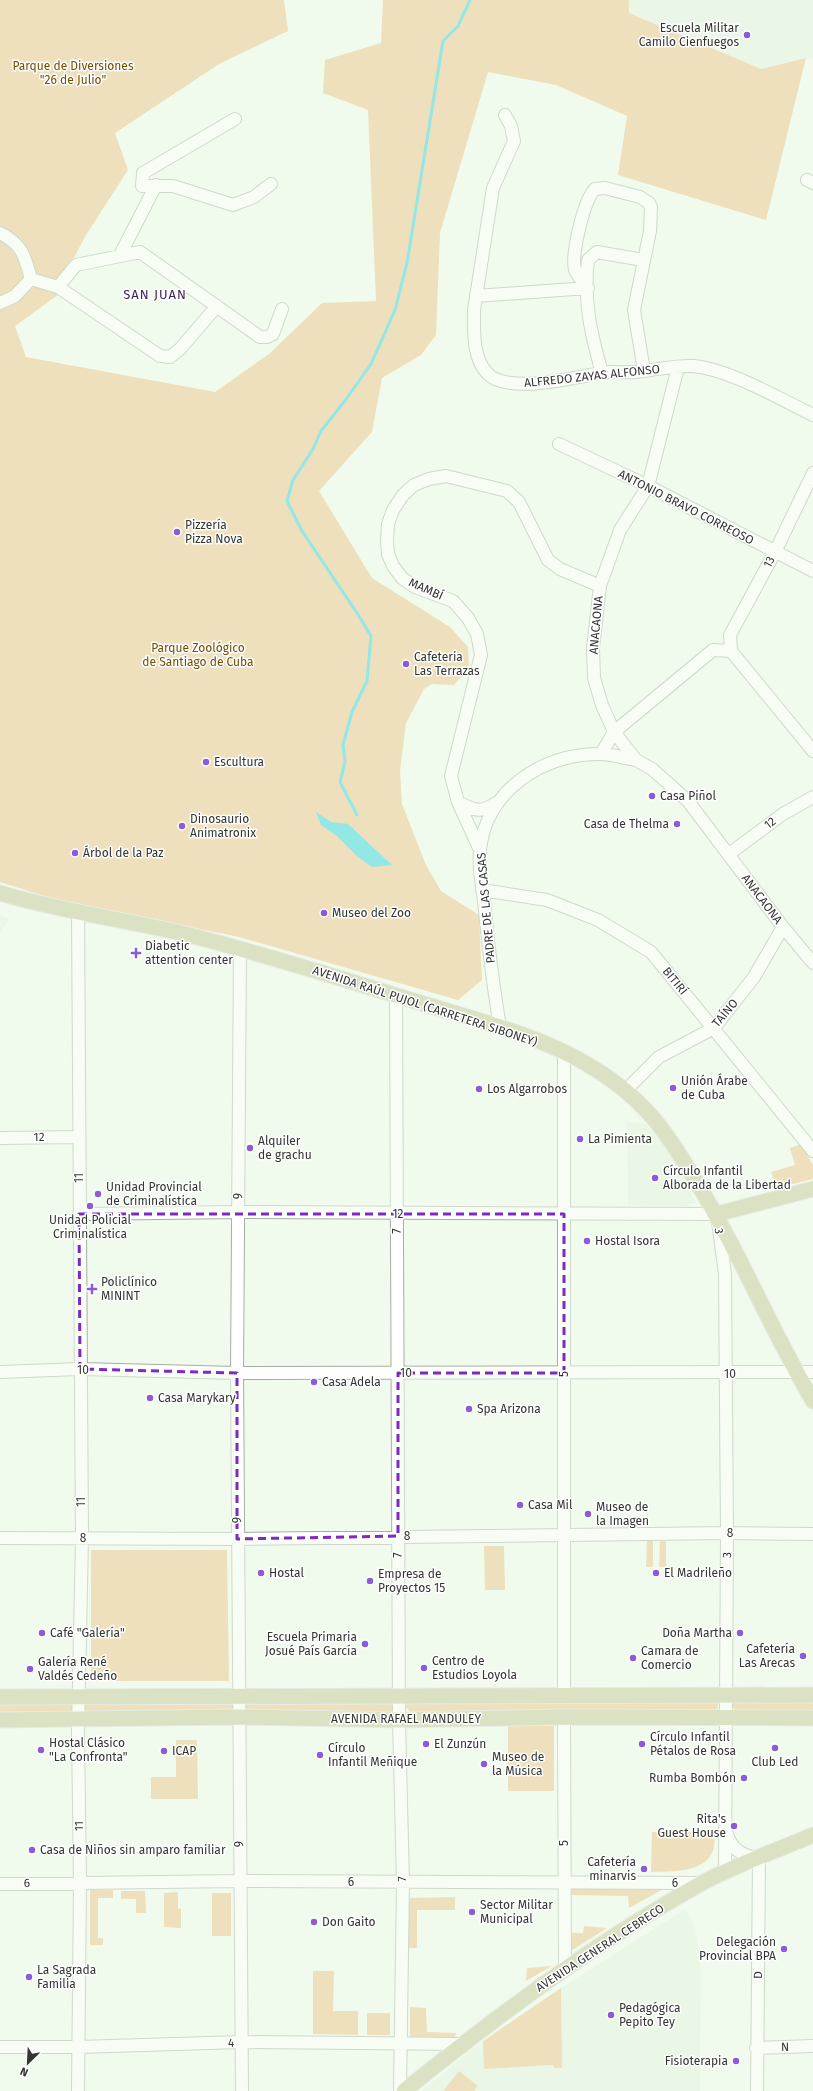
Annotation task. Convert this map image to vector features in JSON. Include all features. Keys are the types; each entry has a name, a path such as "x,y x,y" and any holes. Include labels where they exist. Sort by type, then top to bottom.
{"main road":[{"name":"AVENIDA RAÚL PUJOL (CARRETERA SIBONEY)","path":"0,893 40,905 179,933 240,949 500,1027 564,1051 598,1069 626,1090 654,1120 676,1149 717,1214 796,1373 813,1401"},
{"path":"717,1214 813,1189"},
{"name":"AVENIDA RAFAEL MANDULEY","path":"0,1697 813,1695"},
{"name":"AVENIDA RAFAEL MANDULEY","path":"0,1720 239,1717 399,1720 564,1717 813,1718"},
{"name":"AVENIDA GENERAL CEBRECO","path":"404,2091 462,2044 565,1969 653,1912 702,1883 813,1835"}],"street":[{"name":"ALFREDO ZAYAS ALFONSO","path":"505,115 511,126 514,141 493,188 476,296 474,322 475,343 478,360 488,374 503,381 522,384 602,373 644,371 693,366 720,371 813,416"},
{"path":"235,119 143,173 142,186 172,186 233,205 254,196 271,184"},
{"path":"120,255 156,185"},
{"path":"588,288 576,272 575,259 583,215 588,198 595,189 605,188 633,195 649,203 652,212 634,310 644,371"},
{"path":"0,233 7,236 22,250 31,279"},
{"path":"58,287 76,265 98,262 120,255 140,252 260,337 267,337 273,334 282,309"},
{"path":"602,373 590,333 587,306 588,260 596,252 643,260"},
{"path":"31,279 58,287 160,356 170,357 180,349 217,306"},
{"path":"0,303 15,296 31,279"},
{"path":"476,296 588,288"},
{"name":"ANACAONA","path":"678,367 648,486 620,530 600,586 593,648 594,678 602,705 614,732 636,760 652,769 683,795 783,927 813,963"},
{"name":"ANTONIO BRAVO CORREOSO","path":"559,444 648,486 813,571"},
{"name":"13","path":"731,651 730,635 775,552 813,473"},
{"name":"MAMBÍ","path":"480,850 458,802 452,776 481,655 477,634 468,618 453,601 415,587 402,578 393,566 388,554 387,541 388,524 393,510 403,495 414,485 429,479 446,476 507,491 519,502 548,560 560,569 600,586"},
{"path":"601,754 614,732 713,650 731,651 813,751"},
{"name":"PADRE DE LAS CASAS","path":"500,1027 490,968 482,890 480,850 489,817 496,803 520,778 567,758 601,754 636,760"},
{"name":"12","path":"729,854 783,814 813,797"},
{"path":"458,802 472,809 486,810 496,803"},
{"name":"BITIRÍ","path":"482,890 547,900 598,920 651,952 813,1151"},
{"name":"11","path":"78,912 78,1137 82,1538 78,1696 80,1883 78,2091"},
{"name":"TAÍNO","path":"626,1090 659,1057 714,1028 754,977 783,927"},
{"name":"9","path":"240,949 237,1539 242,2091"},
{"name":"7","path":"396,996 399,1720 403,1883 400,2091"},
{"name":"5","path":"564,1051 564,1696"},
{"name":"12","path":"0,1138 78,1137"},
{"name":"12","path":"79,1214 238,1212 397,1214 717,1214"},
{"name":"3","path":"717,1214 725,1274 727,1533 725,1872"},
{"name":"10","path":"0,1372 80,1370 237,1373 725,1374 813,1372"},
{"name":"8","path":"0,1538 237,1539 727,1533 813,1534"},
{"name":"5","path":"564,1717 565,1969"},
{"path":"725,1828 729,1841 735,1849 746,1856 760,1858"},
{"name":"D","path":"757,2091 756,2048 760,1858"},
{"name":"6","path":"0,1884 239,1881 403,1883 702,1883"},
{"name":"4","path":"0,2047 78,2047 241,2042 462,2044"},
{"name":"N","path":"756,2048 813,2046"}],"highlighted area":[{"path":"79,1214 564,1214 564,1373 398,1373 398,1536 237,1539 237,1373 80,1369"}],"shaded area":[{"name":"Escuela Militar Camilo Cienfuegos","path":"629,0 813,0 813,58 761,69 628,13"},
{"path":"0,915 9,919 0,932"},
{"name":"Círculo Infantil Alborada de la Libertad","path":"627,1122 645,1123 670,1153 696,1203 684,1206 628,1205"},
{"name":"Pedagógica Pepito Tey","path":"685,1909 694,1923 701,1966 700,2091 421,2091 483,2041 561,1988"}],"green space":[{"path":"0,0 284,0 288,31 219,64 115,133 128,170 86,235 61,282 55,280 49,284 62,292 15,326 26,357 215,392 269,354 322,303 376,301 368,110 323,93 325,60 381,43 383,0 629,0 629,13 761,69 806,58 766,220 618,175 627,116 556,85 488,72 440,233 436,335 421,355 382,378 372,432 319,491 372,578 450,627 468,647 469,668 454,685 432,684 424,689 406,723 400,770 402,804 426,865 441,891 479,915 482,980 458,1000 239,937 53,899 0,882"},
{"path":"801,1144 813,1165 813,1179 777,1188 771,1172 795,1165 790,1148"},
{"path":"647,1540 653,1540 653,1567 646,1567"},
{"path":"660,1541 666,1541 666,1567 659,1567"},
{"path":"484,1546 504,1546 505,1590 485,1590"},
{"path":"91,1550 227,1550 229,1681 91,1681"},
{"path":"813,1700 813,1712 735,1710 732,1705 733,1702"},
{"path":"69,1701 74,1704 71,1713 0,1714 0,1703"},
{"path":"231,1702 233,1706 232,1711 85,1712 84,1706 87,1703"},
{"path":"717,1702 718,1707 715,1711 411,1713 406,1707 407,1703"},
{"path":"392,1703 394,1710 391,1713 246,1711 245,1707 246,1704"},
{"path":"508,1726 554,1726 554,1791 508,1791"},
{"path":"176,1740 197,1740 198,1799 151,1799 151,1777 176,1777"},
{"path":"652,1832 715,1832 714,1849 702,1864 695,1867 686,1870 651,1872"},
{"path":"667,1887 629,1908 628,1896 571,1895 572,1888"},
{"path":"90,1890 113,1890 113,1898 98,1898 98,1938 103,1938 103,1945 90,1945"},
{"path":"121,1891 145,1891 146,1913 136,1913 136,1899 121,1899"},
{"path":"178,1892 178,1908 181,1909 181,1928 164,1927 164,1893"},
{"path":"212,1893 231,1893 231,1936 212,1936"},
{"path":"455,1897 455,1910 417,1910 417,1948 408,1948 408,1898"},
{"path":"584,1926 607,1928 571,1951 572,1933 583,1933"},
{"path":"552,1966 526,1981 527,1968"},
{"path":"313,1971 334,1971 333,2011 358,2011 358,2035 313,2034"},
{"path":"561,1988 562,2068 554,2068 553,2065 484,2069 483,2041"},
{"path":"410,2007 426,2008 427,2032 456,2033 455,2037 410,2038"},
{"path":"367,2013 390,2013 390,2035 367,2035"},
{"path":"459,2071 478,2086 474,2091 443,2091"}],"water":[{"path":"316,812 331,822 348,824 392,865 372,867 357,856 337,836 321,825"}],"waterway":[{"path":"357,815 340,782 345,762 343,745 352,712 367,681 371,636 302,531 287,501 293,480 313,449 321,431 371,364 395,310 407,263 443,41 458,26 470,0"}],"place":[{"name":"Escuela Militar Camilo Cienfuegos","path":"747,35"},
{"name":"Pizzería Pizza Nova","path":"177,532"},
{"name":"Cafeteria Las Terrazas","path":"406,664"},
{"name":"Escultura","path":"206,762"},
{"name":"Casa Piñol","path":"652,796"},
{"name":"Casa de Thelma","path":"677,824"},
{"name":"Dinosaurio Animatronix","path":"182,826"},
{"name":"Árbol de la Paz","path":"75,853"},
{"name":"Museo del Zoo","path":"324,913"},
{"name":"Diabetic attention center","path":"136,953"},
{"name":"Unión Árabe de Cuba","path":"673,1088"},
{"name":"Los Algarrobos","path":"479,1089"},
{"name":"La Pimienta","path":"580,1139"},
{"name":"Alquiler de grachu","path":"250,1148"},
{"name":"Círculo Infantil Alborada de la Libertad","path":"655,1178"},
{"name":"Unidad Provincial de Criminalística","path":"98,1194"},
{"name":"Unidad Policial Criminalística","path":"90,1206"},
{"name":"Hostal Isora","path":"587,1241"},
{"name":"Policlínico MININT","path":"92,1289"},
{"name":"Casa Adela","path":"314,1382"},
{"name":"Casa Marykary","path":"150,1398"},
{"name":"Spa Arizona","path":"469,1409"},
{"name":"Casa Mil","path":"520,1505"},
{"name":"Museo de la Imagen","path":"588,1514"},
{"name":"Hostal","path":"261,1573"},
{"name":"El Madrileño","path":"656,1573"},
{"name":"Empresa de Proyectos 15","path":"370,1581"},
{"name":"Café \"Galería\"","path":"42,1633"},
{"name":"Doña Martha","path":"740,1633"},
{"name":"Escuela Primaria Josué País García","path":"365,1644"},
{"name":"Cafetería Las Arecas","path":"803,1656"},
{"name":"Camara de Comercio","path":"633,1658"},
{"name":"Centro de Estudios Loyola","path":"424,1668"},
{"name":"Galería René Valdés Cedeño","path":"30,1669"},
{"name":"El Zunzún","path":"426,1744"},
{"name":"Círculo Infantil Pétalos de Rosa","path":"642,1744"},
{"name":"Club Led","path":"775,1748"},
{"name":"Hostal Clásico \"La Confronta\"","path":"41,1750"},
{"name":"ICAP","path":"164,1751"},
{"name":"Círculo Infantil Meñique","path":"320,1755"},
{"name":"Museo de la Música","path":"484,1764"},
{"name":"Rumba Bombón","path":"744,1778"},
{"name":"Rita's Guest House","path":"734,1826"},
{"name":"Casa de Niños sin amparo familiar","path":"32,1850"},
{"name":"Cafetería minarvis","path":"644,1869"},
{"name":"Sector Militar Municipal","path":"472,1912"},
{"name":"Don Gaito","path":"314,1922"},
{"name":"Delegación Provincial BPA","path":"784,1949"},
{"name":"La Sagrada Familia","path":"29,1977"},
{"name":"Pedagógica Pepito Tey","path":"611,2015"},
{"name":"Fisioterapia","path":"736,2061"}],"district":[{"name":"SAN JUAN","path":"155,294"}],"park label":[{"name":"Parque de Diversiones \"26 de Julio\"","path":"73,73"},
{"name":"Parque Zoológico de Santiago de Cuba","path":"198,655"}]}
